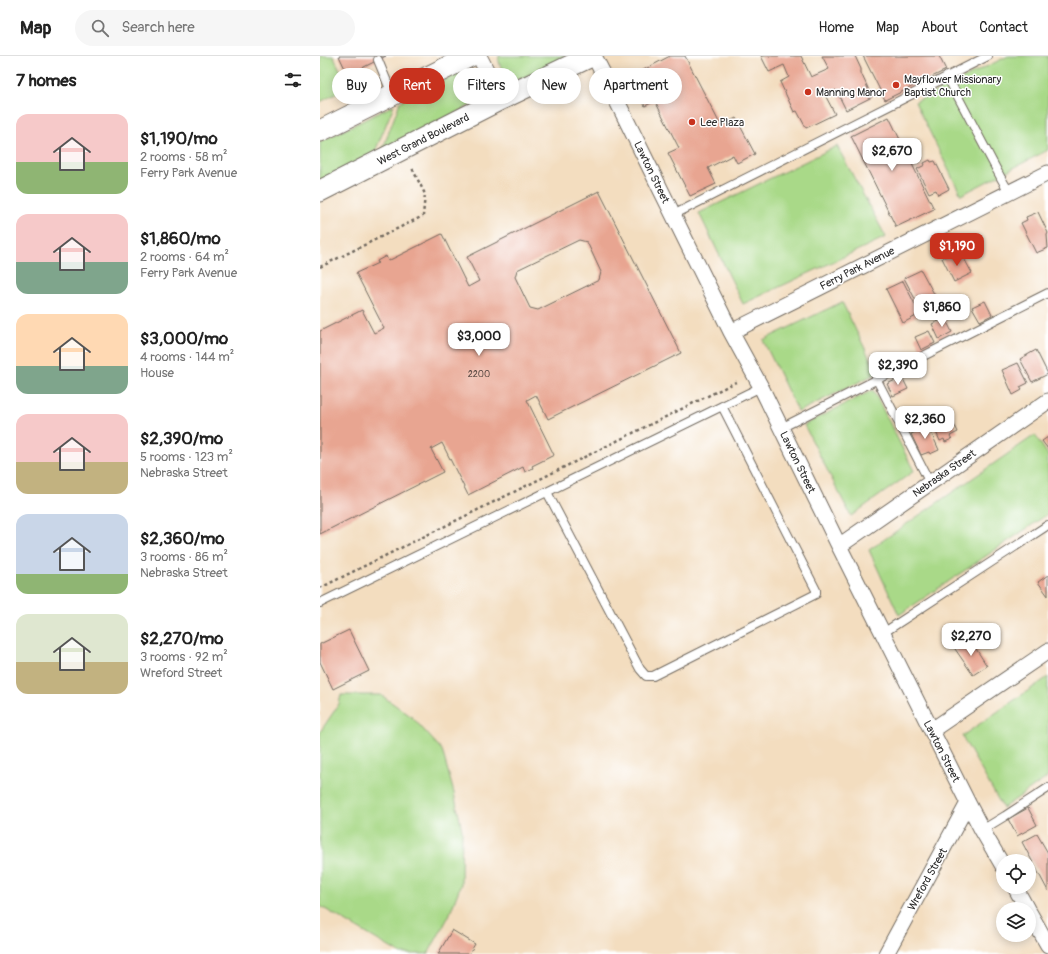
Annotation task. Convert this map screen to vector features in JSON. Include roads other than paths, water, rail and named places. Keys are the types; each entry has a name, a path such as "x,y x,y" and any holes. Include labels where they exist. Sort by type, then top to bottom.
{"main road":[{"path":"445,69 470,56"},
{"name":"West Grand Boulevard","path":"519,90 592,56"},
{"path":"320,131 389,97"},
{"name":"West Grand Boulevard","path":"320,191 491,104"}],"street":[{"path":"479,56 485,68"},
{"name":"Lawton Street","path":"592,56 613,94 731,332 782,428 839,546 968,803 996,854"},
{"name":"Ferry Park Avenue","path":"731,332 1048,173"},
{"name":"Nebraska Street","path":"839,546 1048,401"},
{"path":"932,730 1048,651"},
{"name":"Wreford Street","path":"886,954 968,803"},
{"path":"1042,921 1048,945"}],"lane":[{"path":"673,215 988,56"},
{"path":"378,60 389,86"},
{"path":"947,76 1009,192"},
{"path":"782,428 1048,293"},
{"path":"877,380 930,483"},
{"path":"320,603 761,387"},
{"path":"547,492 640,669 646,676 653,676 680,663 816,594 816,590 722,406"},
{"path":"883,632 1048,524"},
{"path":"982,830 1048,788"}],"place":[{"name":"Mayflower Missionary Baptist Church","path":"896,85"},
{"name":"Manning Manor","path":"808,92"},
{"name":"Lee Plaza","path":"692,122"}]}
